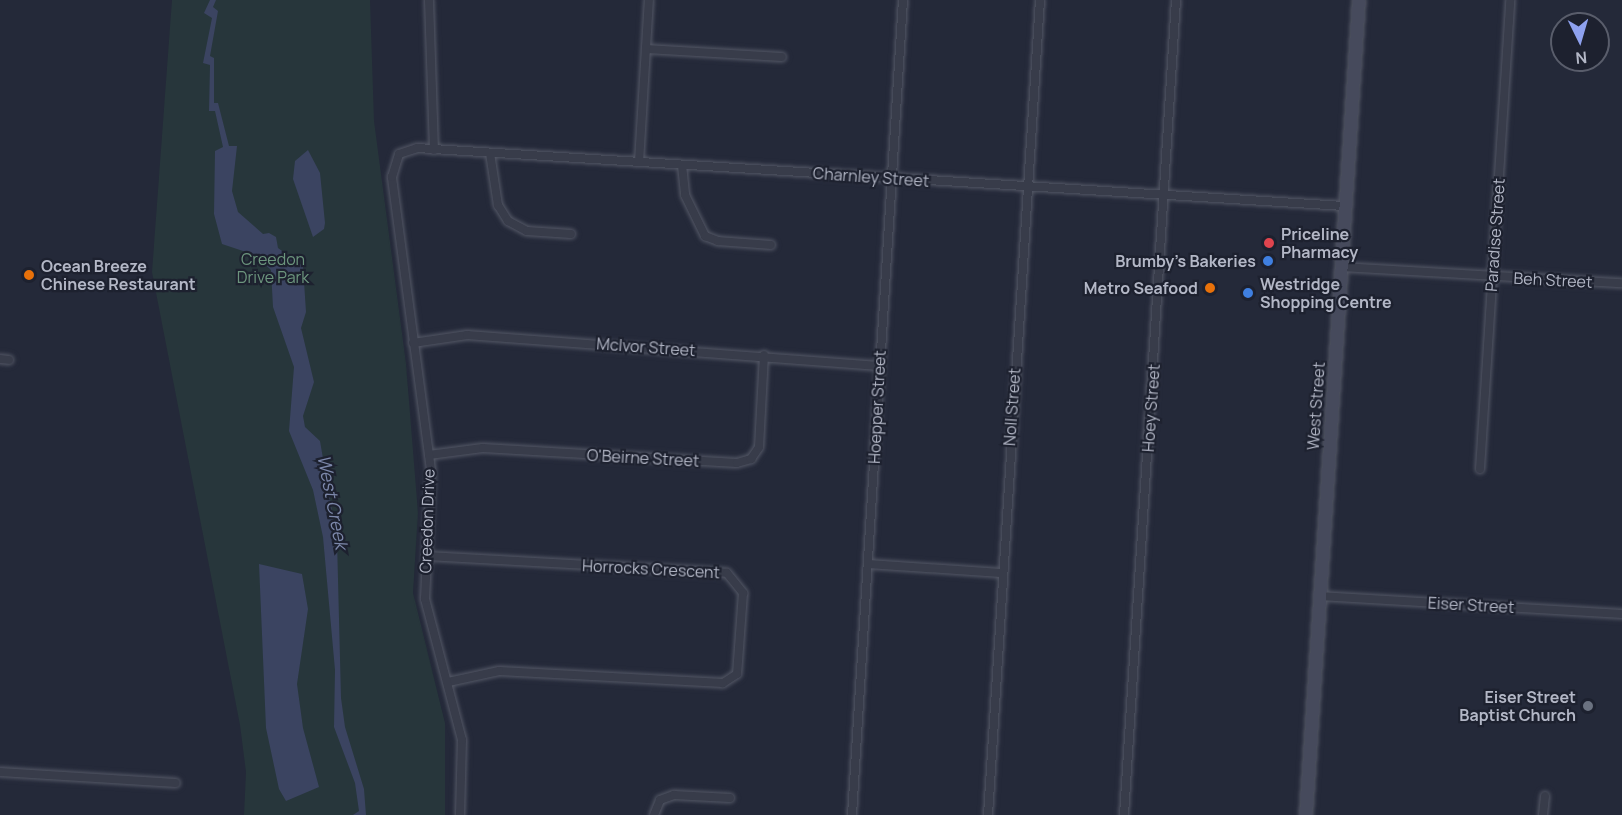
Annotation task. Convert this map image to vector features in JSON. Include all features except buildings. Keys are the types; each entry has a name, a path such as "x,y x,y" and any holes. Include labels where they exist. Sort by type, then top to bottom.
{"main road":[{"name":"West Street","path":"1306,815 1359,0"}],"street":[{"path":"429,0 434,150"},
{"path":"639,162 649,0"},
{"name":"Hoepper Street","path":"852,815 903,0"},
{"name":"Noll Street","path":"988,815 1000,573 1040,0"},
{"name":"Hoey Street","path":"1125,815 1176,0"},
{"name":"Paradise Street","path":"1480,470 1510,0"},
{"path":"646,49 782,57"},
{"name":"Charnley Street","path":"399,154 410,149 490,153 1344,206"},
{"path":"490,153 498,205 508,221 527,231 571,234"},
{"name":"Creedon Drive","path":"399,154 392,177 429,454 425,599 462,740 460,815"},
{"path":"682,165 685,195 705,236 718,241 771,245"},
{"name":"Beh Street","path":"1341,267 1622,283"},
{"name":"McIvor Street","path":"413,343 467,335 764,355 788,362 879,366"},
{"name":"O'Beirne Street","path":"429,454 483,448 737,463 751,459 759,447 764,355"},
{"name":"Horrocks Crescent","path":"427,556 727,573 743,592 737,675 723,683 499,671 448,682"},
{"path":"868,564 1000,573"},
{"name":"Eiser Street","path":"1320,596 1622,614"},
{"path":"0,772 176,783"},
{"path":"654,815 660,800 674,795 730,798"},
{"path":"1543,815 1545,796"}],"green space":[{"name":"Creedon Drive Park","path":"172,0 370,0 374,121 406,364 418,513 413,593 445,723 445,815 244,815 246,772 240,725 152,272"}],"water":[{"path":"210,0 216,0 213,7 218,11 210,56 214,58 214,103 218,103 229,146 237,146 232,191 238,212 263,234 269,233 276,237 278,248 303,266 306,312 301,328 314,382 303,416 305,427 320,441 337,540 341,698 345,727 364,789 366,815 353,815 359,811 355,783 334,727 335,670 323,537 313,490 289,431 294,367 273,307 271,270 255,255 222,244 214,214 215,151 223,147 215,111 209,111 210,65 203,63 212,18 204,13"},
{"path":"308,150 320,173 325,223 324,229 313,237 293,179 295,161"},
{"path":"259,564 302,574 308,609 297,684 303,728 319,787 286,801 279,789 266,728"}],"place":[{"name":"Priceline Pharmacy","path":"1269,243"},
{"name":"Brumby's Bakeries","path":"1268,261"},
{"name":"Ocean Breeze Chinese Restaurant","path":"29,275"},
{"name":"Metro Seafood","path":"1210,288"},
{"name":"Westridge Shopping Centre","path":"1248,293"},
{"name":"Eiser Street Baptist Church","path":"1588,706"}],"water label":[{"name":"West Creek","path":"333,502"}]}
